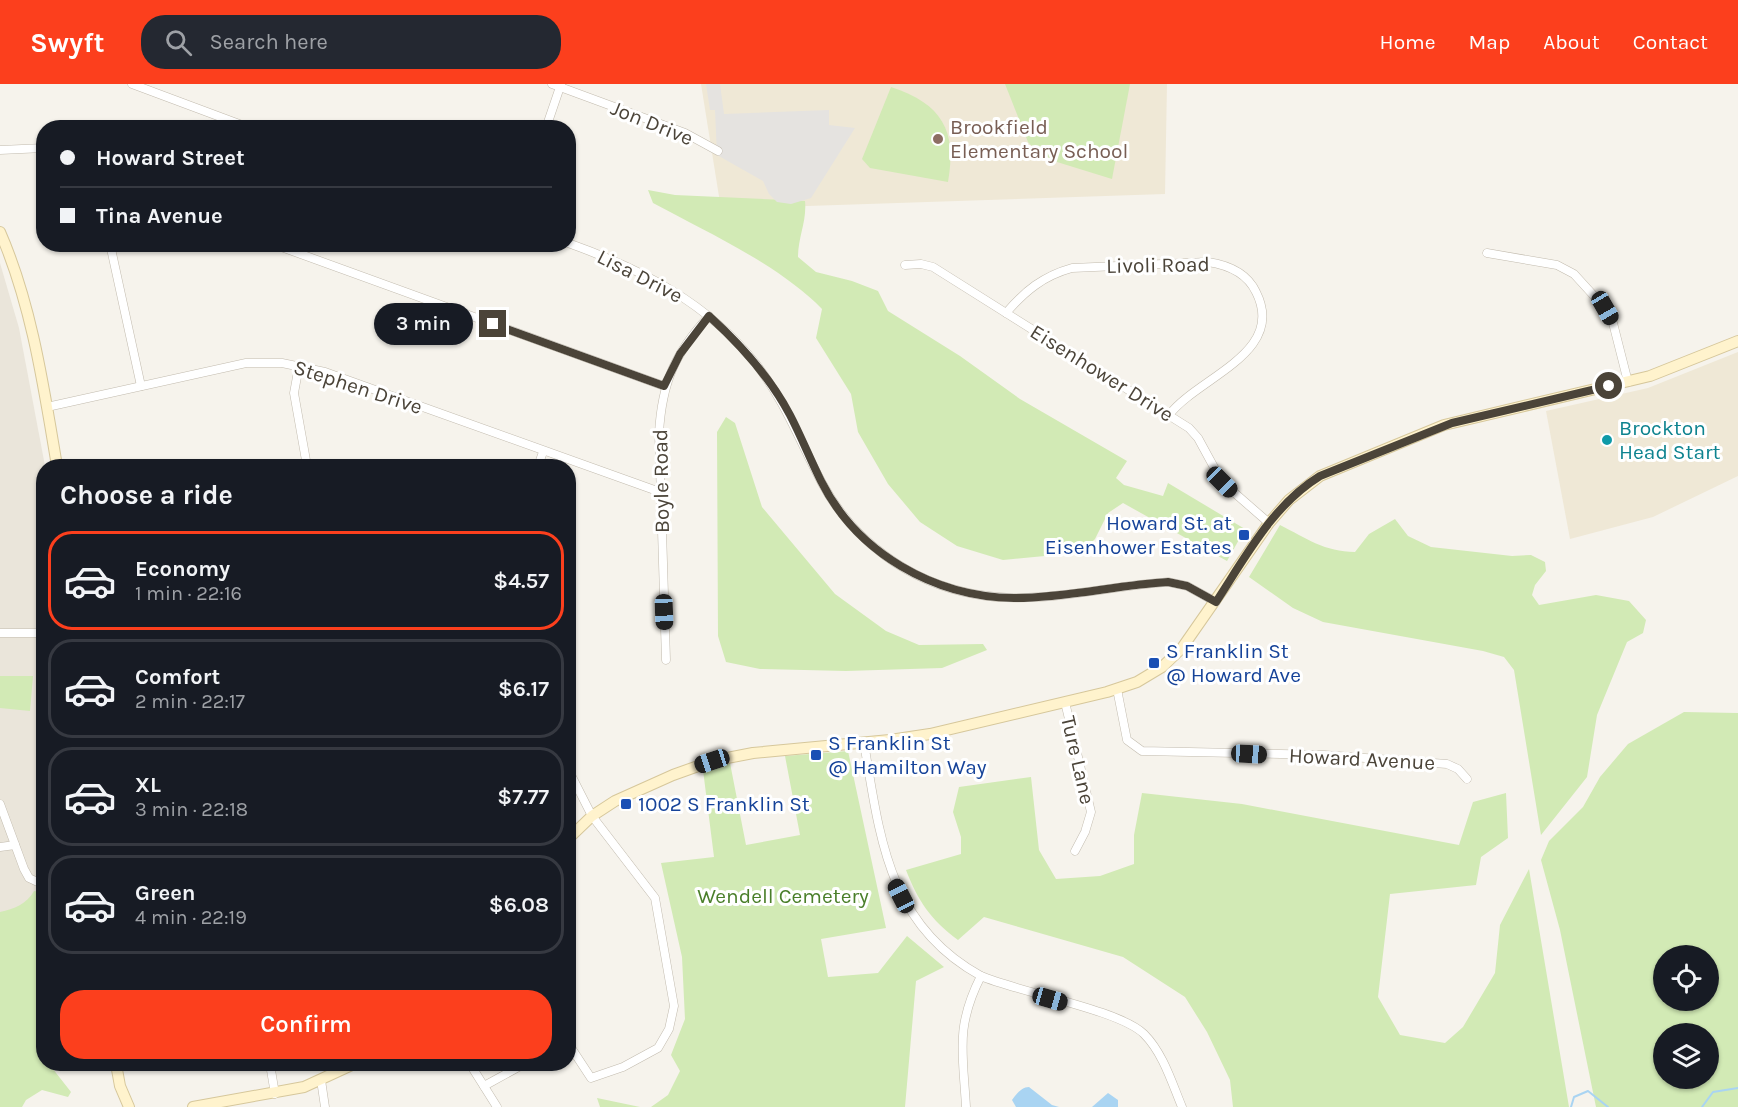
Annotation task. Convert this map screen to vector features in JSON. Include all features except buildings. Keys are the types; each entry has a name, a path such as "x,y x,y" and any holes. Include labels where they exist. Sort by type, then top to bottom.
{"main road":[{"path":"0,232 23,306 47,407 56,459"},
{"path":"576,831 592,816 632,793 712,761 753,753 864,743 930,734 1117,689 1137,682 1172,658 1191,637 1269,523 1304,486 1340,466 1484,414 1628,382 1670,369 1738,341"},
{"path":"117,1071 120,1086 129,1107"},
{"path":"193,1107 274,1094 321,1080 340,1071"}],"street":[{"path":"132,84 229,120"},
{"path":"548,120 557,85"},
{"name":"Jon Drive","path":"557,85 685,133 718,151"},
{"path":"0,150 36,148"},
{"name":"Lisa Drive","path":"576,246 646,274 709,316 742,347 778,395 821,482 847,520 876,549 908,571 952,589 991,597 1034,597 1168,582 1187,586 1216,602"},
{"path":"112,252 141,386"},
{"path":"295,252 664,386"},
{"path":"1487,253 1557,265 1574,274 1612,319 1628,382"},
{"name":"Livoli Road","path":"1006,313 1034,285 1056,272 1072,268 1208,262 1220,264 1242,274 1251,283 1260,302 1262,316 1256,340 1238,361 1185,397 1169,415"},
{"name":"Eisenhower Drive","path":"905,265 921,264 933,267 1169,415 1198,438 1222,482 1269,523"},
{"name":"Boyle Road","path":"666,660 659,433 664,386 680,354 709,316"},
{"name":"Stephen Drive","path":"47,407 246,363 276,362 325,372 563,459"},
{"path":"299,366 294,393 306,459"},
{"path":"540,459 543,452"},
{"name":"Stephen Drive","path":"576,463 660,492"},
{"path":"0,633 36,633"},
{"name":"Howard Avenue","path":"1117,689 1127,740 1142,751 1324,755 1447,764 1458,769 1467,779"},
{"name":"Ture Lane","path":"1065,702 1091,812 1085,832 1074,851"},
{"path":"864,743 885,856 895,884 907,908 939,947 981,976 1112,1017 1138,1029 1160,1057 1182,1107"},
{"path":"576,785 592,816 655,898 674,1006 669,1029 658,1048 623,1067 591,1078 576,1055"},
{"path":"0,804 29,878 36,881"},
{"path":"0,847 15,845"},
{"path":"966,1107 963,1021 969,999 981,976"},
{"path":"271,1071 274,1094"},
{"path":"474,1071 497,1107"},
{"path":"484,1086 511,1071"},
{"path":"321,1080 324,1107"}],"shaded area":[{"name":"Brookfield Elementary School","path":"701,84 1167,84 1165,194 721,209"},
{"path":"706,84 720,84 724,114 829,110 829,125 855,128 811,198 791,204 777,202 769,194 763,181 717,155 715,110 710,110"},
{"path":"0,263 19,328 44,459 36,459 36,1019 0,1022"},
{"path":"1738,352 1738,476 1653,517 1570,539 1546,411 1648,388"}],"green space":[{"path":"1005,84 1130,84 1112,179 1057,162 1037,152 1028,142"},
{"path":"891,87 923,102 942,121 950,148 948,182 870,168 862,159"},
{"path":"648,190 675,195 805,201 798,257 816,272 852,281 878,291 888,311 960,356 1020,399 1127,461 1116,478 1124,485 1163,496 1168,483 1245,529 1227,561 1123,503 1108,513 1095,539 1087,547 1055,555 1003,560 957,546 920,522 888,484 858,432 851,394 816,338 822,309 805,293 764,264 653,203"},
{"path":"726,417 735,423 762,507 835,594 886,631 919,645 983,644 987,650 942,668 846,671 760,669 726,662 718,636 717,432"},
{"path":"1395,519 1408,536 1431,547 1512,556 1531,555 1545,562 1546,571 1535,585 1532,595 1539,605 1596,595 1629,601 1646,620 1643,633 1627,642 1597,715 1587,777 1541,835 1514,670 1504,657 1483,651 1323,622 1293,608 1249,577 1280,525 1325,547 1355,552 1369,534"},
{"path":"0,676 33,676 30,711 0,708"},
{"path":"1684,712 1738,713 1738,1107 1596,1107 1560,930 1541,860 1549,841 1583,807 1600,777 1628,744"},
{"name":"Wendell Cemetery","path":"848,751 886,928 821,939 828,977 878,973 907,936 944,967 916,981 905,1107 651,1107 668,1095 680,1071 671,1055 685,1019 682,957 661,863 714,857 703,770 730,763 746,845 800,835 785,756"},
{"path":"1031,777 1039,850 1056,879 1100,876 1134,864 1134,835 1142,793 1242,804 1459,845 1473,802 1506,793 1508,838 1481,857 1476,885 1390,894 1378,997 1400,1035 1445,1043 1463,1027 1495,973 1500,925 1529,869 1569,1107 1233,1107 1230,1080 1207,1032 1185,997 1123,957 984,917 958,940 926,909 906,870 961,854 961,837 953,812 959,787"},
{"path":"36,891 36,1071 54,1071 71,1092 68,1097 42,1090 26,1100 22,1107 0,1107 0,912 20,905"},
{"path":"597,1098 640,1107 600,1107"}],"water":[{"path":"1029,1087 1052,1105 1059,1107 1016,1107 1012,1100 1017,1093"},
{"path":"1108,1093 1118,1100 1118,1107 1092,1107"}],"waterway":[{"path":"1702,1107 1713,1092 1738,1088"},
{"path":"1571,1107 1574,1097 1588,1091 1608,1107"}],"place":[{"name":"Brookfield Elementary School","path":"938,139"},
{"name":"Brockton Head Start","path":"1607,440"},
{"name":"Howard St. at Eisenhower Estates","path":"1244,535"},
{"name":"S Franklin St @ Howard Ave","path":"1154,663"},
{"name":"S Franklin St @ Hamilton Way","path":"816,755"},
{"name":"1002 S Franklin St","path":"626,804"}],"route":[{"path":"493,324 664,386 680,354 709,316 742,347 768,380 789,413 821,482 835,505 859,534 892,561 931,582 991,597 1034,597 1168,582 1197,590 1216,602 1263,530 1289,500 1304,486 1320,476 1340,466 1452,423 1609,386"}]}
